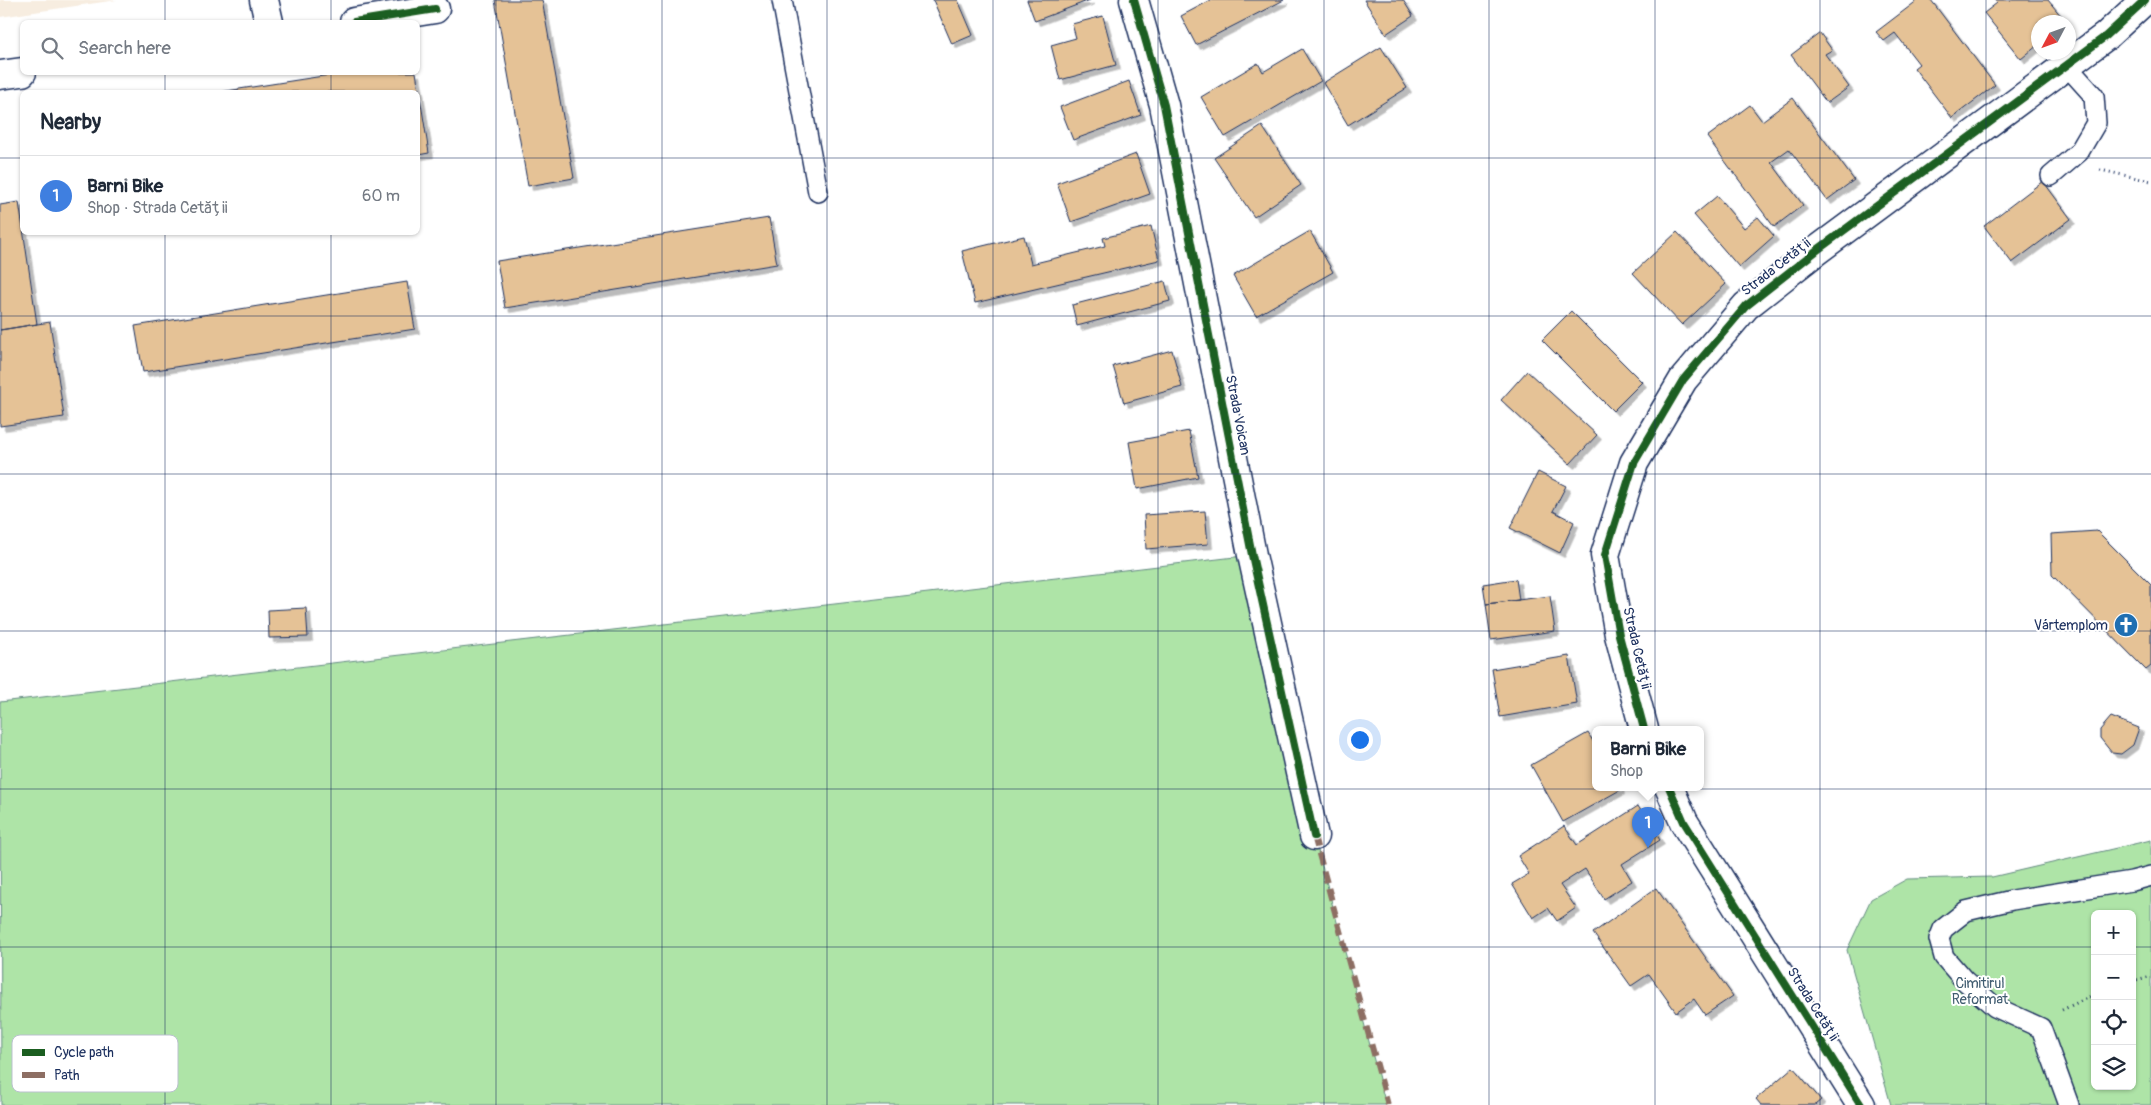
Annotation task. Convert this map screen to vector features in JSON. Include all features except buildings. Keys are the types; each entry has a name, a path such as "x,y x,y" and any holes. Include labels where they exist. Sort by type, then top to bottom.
{"street":[{"path":"264,0 268,20"},
{"name":"Strada Voican","path":"1134,0 1164,105 1252,555 1314,836"},
{"name":"Strada Cetății","path":"1643,726 1619,635 1605,555 1634,463 1683,380 1746,306 1824,245 2067,66 2106,36 2145,0"},
{"path":"366,20 435,9"},
{"path":"0,75 20,72"},
{"name":"Strada Cetății","path":"1671,791 1684,822 1861,1105"}],"lane":[{"path":"782,0 818,192"},
{"path":"2051,176 2079,152 2096,123 2094,96 2067,66"},
{"path":"2069,1105 2041,1028 1995,1007 1964,980 1944,956 1939,939 1943,929 1966,911 2012,900 2132,881 2151,876"}],"path":[{"path":"2098,169 2151,181"},
{"path":"2136,980 2151,976"},
{"path":"2041,1028 2066,1007 2091,996"}],"shaded area":[{"path":"0,0 117,0 0,17"}],"green space":[{"path":"1252,555 1314,836 1386,1105 1,1105 0,702"},
{"name":"Cimitirul Reformat","path":"2151,840 2151,1105 1891,1105 1847,950 1871,899 1907,879 1992,877"}],"marked path":[{"path":"1314,836 1388,1105"}],"cycle path":[{"path":"1134,0 1164,105 1252,555 1314,836"},
{"path":"1643,726 1619,635 1605,555 1634,463 1683,380 1746,306 1816,251 2106,36 2145,0"},
{"path":"366,20 435,9"},
{"path":"1671,791 1684,822 1861,1105"}],"place":[{"name":"Vártemplom","path":"2126,625"},
{"name":"Barni Bike","path":"1648,848"}]}
